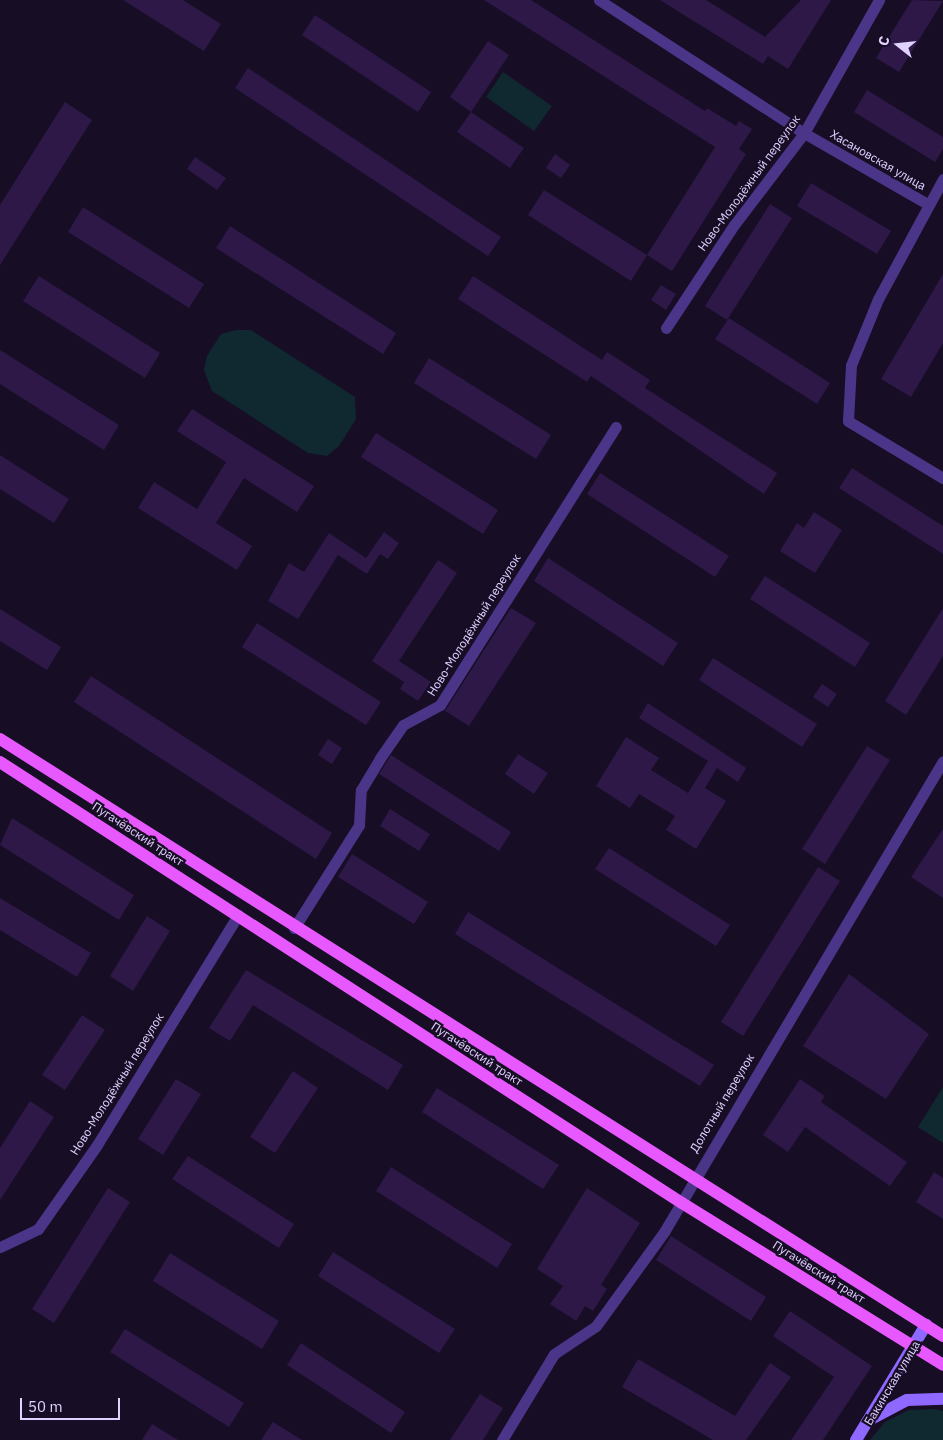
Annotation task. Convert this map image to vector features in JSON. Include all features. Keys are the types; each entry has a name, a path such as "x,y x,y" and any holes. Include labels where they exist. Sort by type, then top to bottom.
{"main road":[{"name":"Пугачёвский тракт","path":"0,739 691,1180 943,1336"},
{"name":"Пугачёвский тракт","path":"0,762 682,1203 943,1365"},
{"name":"Бакинская улица","path":"856,1440 926,1325"},
{"path":"866,1425 885,1409 907,1400 943,1399"}],"street":[{"name":"Хасановская улица","path":"600,0 804,133 929,205 878,300 851,365 848,421 943,478"},
{"name":"Ново-Молодёжный переулок","path":"666,328 734,225 804,133 880,0"},
{"path":"929,205 943,179"},
{"name":"Ново-Молодёжный переулок","path":"294,928 358,825 361,790 380,758 403,725 440,705 616,427"},
{"name":"Долотный переулок","path":"502,1440 554,1354 596,1326 682,1203 691,1180 943,761"},
{"name":"Ново-Молодёжный переулок","path":"0,1247 38,1229 96,1145 238,915"}],"shaded area":[{"path":"503,72 552,106 534,131 486,97"},
{"path":"236,330 251,330 355,397 356,419 339,446 327,456 308,453 212,391 204,370 207,356 221,334"},
{"path":"943,1087 943,1143 918,1127"},
{"path":"935,1409 943,1411 943,1440 870,1440 885,1422 909,1410"}],"building":[{"path":"123,0 183,0 221,24 204,51"},
{"path":"484,0 531,0 705,111 707,108 736,126 739,121 752,129 739,149 746,154 672,271 647,255 715,147"},
{"path":"660,0 706,0 765,37 801,0 831,0 788,69 768,56 763,64"},
{"path":"912,0 943,1 899,72 876,58"},
{"path":"315,15 431,92 418,112 302,35"},
{"path":"488,41 509,55 471,112 450,97"},
{"path":"248,68 501,237 488,256 235,88"},
{"path":"867,90 943,137 943,149 935,162 854,112"},
{"path":"65,102 92,120 0,265 0,205"},
{"path":"471,112 524,148 510,168 457,132"},
{"path":"555,154 570,165 561,178 546,168"},
{"path":"195,157 226,178 217,190 187,169"},
{"path":"811,183 891,231 877,254 797,206"},
{"path":"544,190 647,255 631,281 528,215"},
{"path":"770,204 792,218 727,320 705,306"},
{"path":"83,207 204,284 189,308 68,232"},
{"path":"230,226 396,333 383,354 216,248"},
{"path":"943,274 943,343 911,397 881,379"},
{"path":"39,276 160,353 145,378 23,301"},
{"path":"473,276 602,360 607,352 650,380 645,388 777,473 764,494 591,376 587,382 458,299"},
{"path":"661,285 676,294 666,310 651,300"},
{"path":"729,318 830,383 817,404 715,339"},
{"path":"0,350 119,425 104,450 0,384"},
{"path":"429,358 551,435 536,459 414,383"},
{"path":"192,409 314,486 297,512 244,478 216,523 252,546 237,570 138,508 154,482 197,509 226,462 177,431"},
{"path":"376,433 498,510 483,534 361,457"},
{"path":"0,455 69,499 54,523 0,489"},
{"path":"852,468 943,526 943,554 839,488"},
{"path":"600,473 729,556 715,577 587,494"},
{"path":"814,512 842,530 815,573 780,551 797,523 804,528"},
{"path":"384,532 399,543 388,559 380,554 367,574 338,555 298,619 268,601 289,563 304,572 329,533 366,558"},
{"path":"548,558 678,643 663,666 534,581"},
{"path":"438,560 457,573 399,661 431,682 418,701 400,689 404,682 372,661"},
{"path":"765,576 870,643 855,667 750,599"},
{"path":"511,608 536,623 469,726 445,711"},
{"path":"943,608 943,656 906,715 885,701"},
{"path":"0,609 61,647 47,670 0,641"},
{"path":"257,623 381,702 366,725 242,647"},
{"path":"713,658 817,724 802,747 699,680"},
{"path":"91,676 332,833 316,859 74,702"},
{"path":"822,684 837,694 828,707 813,697"},
{"path":"648,703 746,768 738,782 717,768 705,788 726,801 696,849 666,830 675,816 639,794 630,808 596,786 626,737 659,758 651,770 688,793 708,761 639,718"},
{"path":"328,739 342,748 332,764 318,755"},
{"path":"867,746 890,760 825,864 802,849"},
{"path":"518,754 548,773 534,794 505,774"},
{"path":"391,755 511,832 499,851 379,774"},
{"path":"390,809 430,834 419,851 380,826"},
{"path":"12,818 134,895 119,920 0,845"},
{"path":"943,829 943,898 911,877"},
{"path":"609,848 730,925 716,946 595,869"},
{"path":"352,854 428,902 414,924 338,877"},
{"path":"818,867 840,881 743,1036 721,1022"},
{"path":"0,898 91,953 77,977 0,930"},
{"path":"468,912 714,1065 700,1086 455,934"},
{"path":"147,916 170,931 133,991 110,976"},
{"path":"246,970 403,1065 388,1090 253,1005 230,1041 209,1028"},
{"path":"849,974 929,1034 886,1099 803,1046"},
{"path":"82,1015 105,1030 65,1090 42,1075"},
{"path":"293,1071 318,1088 275,1153 250,1137"},
{"path":"176,1079 201,1094 163,1155 138,1139"},
{"path":"800,1079 825,1096 821,1102 907,1162 890,1186 805,1127 788,1152 763,1135"},
{"path":"437,1088 559,1165 543,1189 422,1112"},
{"path":"30,1101 54,1117 0,1200 0,1148"},
{"path":"188,1156 294,1224 279,1248 172,1179"},
{"path":"391,1167 512,1244 497,1268 376,1191"},
{"path":"934,1172 943,1178 943,1219 916,1202"},
{"path":"108,1188 130,1202 54,1323 32,1309"},
{"path":"587,1188 640,1223 601,1285 607,1289 593,1311 585,1306 576,1321 550,1304 563,1286 537,1269"},
{"path":"671,1236 766,1297 751,1321 656,1260"},
{"path":"333,1252 455,1329 439,1353 318,1276"},
{"path":"170,1253 279,1321 262,1349 153,1281"},
{"path":"790,1311 872,1366 823,1440 791,1440 834,1377 773,1336"},
{"path":"125,1329 244,1403 229,1427 110,1352"},
{"path":"301,1343 405,1412 391,1433 287,1365"},
{"path":"638,1359 735,1416 770,1363 791,1377 746,1440 713,1440 622,1387"},
{"path":"480,1394 503,1408 483,1440 450,1440"},
{"path":"273,1422 302,1440 261,1440"},
{"path":"152,1424 178,1440 142,1440"}]}
